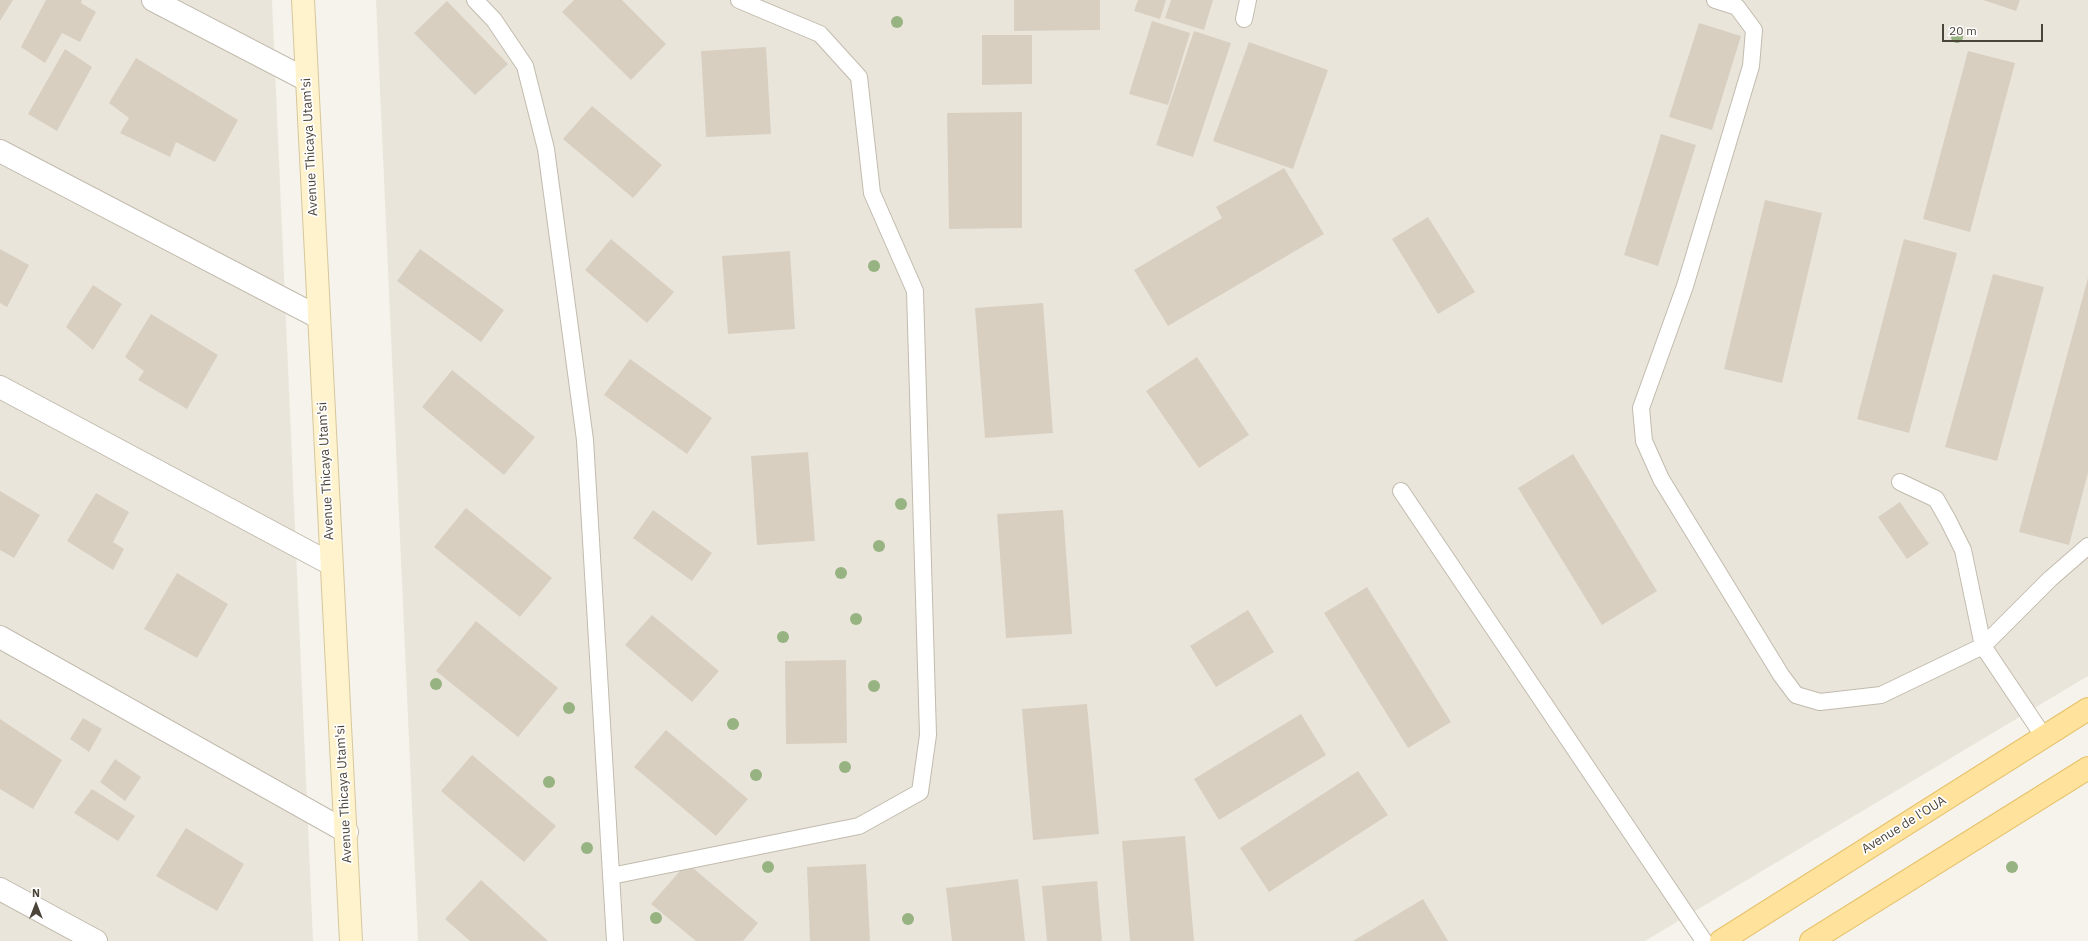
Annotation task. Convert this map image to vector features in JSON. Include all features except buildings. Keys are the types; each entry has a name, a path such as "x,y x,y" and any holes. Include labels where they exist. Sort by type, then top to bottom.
{"main road":[{"name":"Avenue de l'OUA","path":"1721,941 2088,709"},
{"path":"1811,941 2088,768"},
{"path":"1829,941 1845,920"}],"street":[{"path":"153,0 307,80"},
{"name":"Avenue Thicaya Utam'si","path":"303,0 331,564 347,832 351,941"},
{"path":"0,151 318,317"},
{"path":"0,387 331,564"},
{"path":"0,638 347,832"},
{"path":"0,889 96,941"}],"lane":[{"path":"476,0 494,20 525,66 546,149 585,440 615,941"},
{"path":"611,876 859,826 920,792 927,742 915,291 872,193 859,78 820,34 739,0"},
{"path":"1244,19 1248,0"},
{"path":"1715,0 1737,8 1754,30 1751,66 1684,286 1641,408 1644,441 1662,479 1781,675 1796,695 1820,702 1881,695 1983,646 2050,579 2088,546"},
{"path":"1900,482 1936,499 1963,550 1983,646 2044,737"},
{"path":"1401,491 1704,941"}],"shaded area":[{"path":"0,0 272,0 313,941 0,941"},
{"path":"376,0 2088,0 2088,676 1645,941 418,941"}]}
